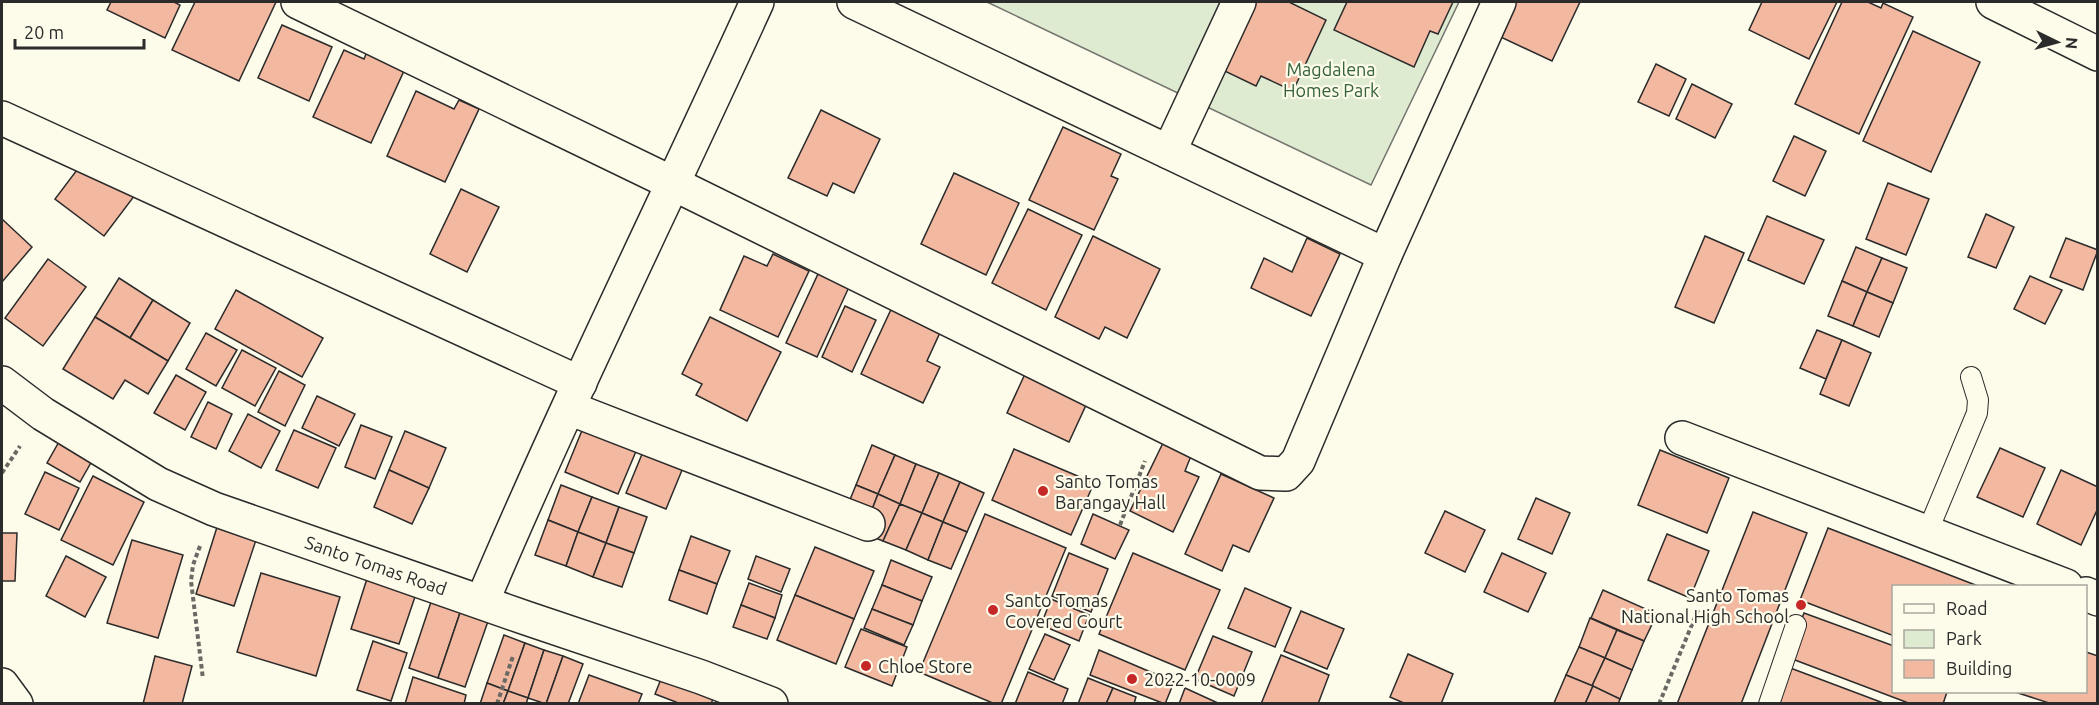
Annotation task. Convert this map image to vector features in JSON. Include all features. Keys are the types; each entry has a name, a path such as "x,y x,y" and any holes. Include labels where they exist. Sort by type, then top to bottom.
{"street":[{"path":"298,2 674,184 1260,473 1286,474 1298,461 1385,255 1499,2"},
{"path":"482,602 531,485 674,184 757,2"},
{"path":"854,2 1385,255"},
{"path":"1169,152 1239,2"},
{"path":"1993,2 2097,54"},
{"path":"2,118 574,395 868,524"},
{"name":"Santo Tomas Road","path":"2,383 43,414 158,484 214,509 701,677 758,701"},
{"path":"1682,438 2063,585"},
{"path":"2,685 16,704"}],"lane":[{"path":"1927,533 1977,413 1978,400 1971,377"},
{"path":"1769,704 1796,625"}],"path":[{"path":"1120,525 1160,424"},
{"path":"203,679 191,581 194,565 214,509"},
{"path":"1659,704 1698,610"},
{"path":"496,704 526,618"}],"green space":[{"name":"Magdalena Homes Park","path":"987,2 1459,2 1371,185"}],"building":[{"path":"111,2 174,2 180,5 165,38 107,10"},
{"path":"195,2 276,2 239,81 172,50"},
{"path":"1240,2 1289,2 1326,20 1293,91 1261,76 1256,86 1210,64"},
{"path":"1347,2 1453,2 1438,34 1430,31 1414,67 1334,30"},
{"path":"1507,2 1580,2 1552,61 1492,33"},
{"path":"1762,2 1837,2 1809,59 1749,30"},
{"path":"1842,2 1868,2 1881,8 1883,3 1913,17 1859,134 1795,104"},
{"path":"282,25 332,47 309,101 258,78"},
{"path":"1913,31 1980,62 1931,172 1863,141"},
{"path":"370,44 408,62 371,143 313,117 344,50 364,59"},
{"path":"1656,64 1686,79 1669,116 1638,102"},
{"path":"1692,84 1732,104 1715,138 1676,119"},
{"path":"416,91 454,109 459,100 479,109 445,182 387,156"},
{"path":"821,110 880,139 854,193 833,183 827,196 788,178"},
{"path":"1063,127 1121,154 1111,176 1118,179 1094,230 1029,200"},
{"path":"1794,136 1826,151 1805,196 1773,181"},
{"path":"86,158 135,195 104,236 55,199"},
{"path":"954,173 1019,203 986,275 921,244"},
{"path":"1888,183 1929,199 1906,255 1866,239"},
{"path":"461,189 499,207 467,272 430,254"},
{"path":"1028,209 1082,235 1046,310 992,283"},
{"path":"1986,214 2014,227 1996,268 1968,257"},
{"path":"1767,216 1824,240 1804,284 1748,260"},
{"path":"2,219 32,247 2,282"},
{"path":"1093,236 1160,269 1127,338 1105,327 1099,339 1055,317"},
{"path":"1705,236 1744,253 1714,323 1675,307"},
{"path":"1307,238 1340,254 1311,316 1251,288 1264,258 1292,272"},
{"path":"2066,238 2098,250 2083,290 2050,277"},
{"path":"1856,247 1882,258 1867,292 1842,281"},
{"path":"773,254 809,271 778,337 720,310 744,256 767,266"},
{"path":"1882,258 1907,268 1893,303 1867,292"},
{"path":"48,259 86,287 43,346 5,318"},
{"path":"818,274 849,287 817,357 786,343"},
{"path":"2030,276 2062,290 2045,324 2014,309"},
{"path":"119,278 153,300 130,338 95,317"},
{"path":"1842,281 1867,292 1853,326 1828,316"},
{"path":"236,290 323,338 302,377 215,329"},
{"path":"1867,292 1893,303 1879,337 1853,326"},
{"path":"153,300 190,323 168,361 130,338"},
{"path":"894,303 943,326 927,361 940,367 923,403 861,374"},
{"path":"845,306 876,320 852,372 822,357"},
{"path":"95,317 168,361 148,394 125,380 113,399 63,369"},
{"path":"710,317 781,352 747,421 696,395 702,384 682,374"},
{"path":"1817,330 1842,340 1826,379 1800,368"},
{"path":"206,333 237,350 216,386 186,369"},
{"path":"1842,340 1871,353 1849,406 1820,394"},
{"path":"242,350 276,368 255,406 222,388"},
{"path":"1030,363 1092,392 1069,442 1007,413"},
{"path":"279,371 305,385 285,426 258,412"},
{"path":"176,375 206,392 185,430 154,413"},
{"path":"317,396 355,414 339,446 302,428"},
{"path":"208,402 232,414 216,449 191,437"},
{"path":"248,414 280,431 261,468 229,451"},
{"path":"361,425 392,437 375,479 345,467"},
{"path":"583,428 637,449 618,494 565,472"},
{"path":"294,430 336,448 318,488 276,470"},
{"path":"405,431 446,448 429,488 389,470"},
{"path":"64,433 97,452 80,482 47,463"},
{"path":"647,442 687,458 666,509 626,493"},
{"path":"1163,443 1191,456 1185,471 1199,477 1173,532 1130,511"},
{"path":"872,445 895,455 878,494 856,485"},
{"path":"2000,448 2045,468 2023,517 1977,497"},
{"name":"Santo Tomas Barangay Hall","path":"1014,449 1094,483 1071,535 992,500"},
{"path":"1660,450 1729,478 1707,533 1638,505"},
{"path":"895,455 916,464 900,504 878,494"},
{"path":"916,464 939,473 922,513 900,504"},
{"path":"389,470 429,488 412,524 374,507"},
{"path":"2061,470 2098,487 2098,508 2081,545 2037,524"},
{"path":"45,472 79,488 59,530 25,514"},
{"path":"939,473 960,482 943,522 922,513"},
{"path":"1221,474 1274,498 1249,552 1233,545 1222,571 1185,554"},
{"path":"93,476 144,502 113,565 61,540"},
{"path":"960,482 984,493 967,532 943,522"},
{"path":"561,485 592,497 578,532 548,520"},
{"path":"856,485 878,494 863,533 840,524"},
{"path":"878,494 900,504 883,541 863,533"},
{"path":"592,497 619,507 606,543 578,532"},
{"path":"1536,498 1570,513 1552,554 1518,539"},
{"path":"900,504 922,513 906,550 883,541"},
{"path":"619,507 647,517 634,553 606,543"},
{"path":"1445,511 1485,530 1465,572 1425,553"},
{"path":"1753,512 1807,533 1741,704 1677,704"},
{"path":"922,513 943,522 928,560 906,550"},
{"name":"Santo Tomas Covered Court","path":"985,514 1066,548 1001,704 995,704 919,672"},
{"path":"1093,514 1129,530 1115,559 1081,544"},
{"path":"548,520 578,532 566,566 535,555"},
{"path":"943,522 967,532 951,569 928,560"},
{"path":"218,524 257,537 234,606 196,594"},
{"path":"1828,528 1975,585 1892,585 1892,635 1800,600"},
{"path":"578,532 606,543 593,577 566,566"},
{"path":"2,533 17,533 15,581 2,581"},
{"path":"1667,534 1709,551 1690,598 1648,580"},
{"path":"691,536 730,551 717,584 679,570"},
{"path":"132,540 183,555 158,638 107,623"},
{"path":"606,543 634,553 622,587 593,577"},
{"path":"815,547 874,571 854,619 795,595"},
{"path":"1069,553 1108,569 1091,612 1052,596"},
{"path":"1133,553 1220,590 1185,670 1099,634"},
{"path":"1502,553 1546,573 1528,612 1484,592"},
{"path":"66,556 106,577 85,617 46,596"},
{"path":"756,556 790,569 781,592 748,579"},
{"path":"891,560 932,577 922,601 882,585"},
{"path":"371,566 420,582 399,644 351,629"},
{"path":"679,570 717,584 707,614 669,600"},
{"path":"261,573 340,597 316,676 237,652"},
{"path":"749,583 782,595 775,618 741,605"},
{"path":"882,585 922,601 913,625 872,609"},
{"path":"436,587 465,598 438,678 409,668"},
{"path":"1245,588 1291,608 1275,647 1228,628"},
{"path":"1603,590 1657,614 1644,641 1591,618"},
{"path":"795,595 854,619 836,664 777,640"},
{"path":"465,598 493,607 465,687 438,678"},
{"path":"1051,599 1089,615 1079,641 1041,625"},
{"path":"741,605 775,618 767,639 733,627"},
{"path":"872,609 913,625 904,645 864,628"},
{"path":"1301,611 1344,629 1327,669 1284,651"},
{"path":"1804,613 1892,645 1892,693 1947,693 1943,704 1911,704 1787,657"},
{"path":"1590,618 1617,630 1605,658 1579,647"},
{"path":"861,629 907,647 892,686 845,667"},
{"path":"1617,630 1644,641 1632,670 1605,658"},
{"path":"1045,634 1070,645 1054,680 1029,669"},
{"path":"504,635 525,643 508,691 487,683"},
{"path":"1213,636 1252,652 1234,696 1195,679"},
{"path":"373,641 407,653 391,701 357,690"},
{"path":"525,643 544,650 528,698 508,691"},
{"path":"1579,647 1605,658 1592,686 1566,675"},
{"path":"544,650 563,656 546,704 528,698"},
{"name":"2022-10-0009","path":"1099,650 1174,682 1165,704 1090,675"},
{"path":"2087,652 2098,656 2098,704 2052,704 2018,693 2087,693"},
{"path":"1408,654 1453,674 1441,704 1406,704 1390,697"},
{"path":"1281,655 1329,675 1318,704 1261,704"},
{"path":"155,656 192,666 182,704 143,704"},
{"path":"563,656 583,664 568,704 546,704"},
{"path":"1605,658 1632,670 1620,699 1592,686"},
{"path":"669,659 721,679 711,704 681,704 655,694"},
{"path":"1785,666 1886,704 1771,704"},
{"path":"1028,672 1068,689 1062,704 1015,704"},
{"path":"589,675 642,694 638,704 578,704"},
{"path":"1566,675 1593,686 1585,704 1554,703"},
{"path":"413,677 466,695 464,704 405,704"},
{"path":"1088,678 1113,688 1106,704 1078,704"},
{"path":"487,683 508,691 503,704 480,704"},
{"path":"1593,686 1620,699 1618,704 1585,704"},
{"path":"1113,688 1136,697 1134,704 1106,704"},
{"path":"1185,688 1220,704 1179,704"},
{"path":"508,691 528,698 526,704 503,704"}],"place":[{"name":"Santo Tomas Barangay Hall","path":"1043,491"},
{"name":"Santo Tomas National High School","path":"1801,605"},
{"name":"Santo Tomas Covered Court","path":"993,610"},
{"name":"Chloe Store","path":"866,666"},
{"name":"2022-10-0009","path":"1132,679"}]}
